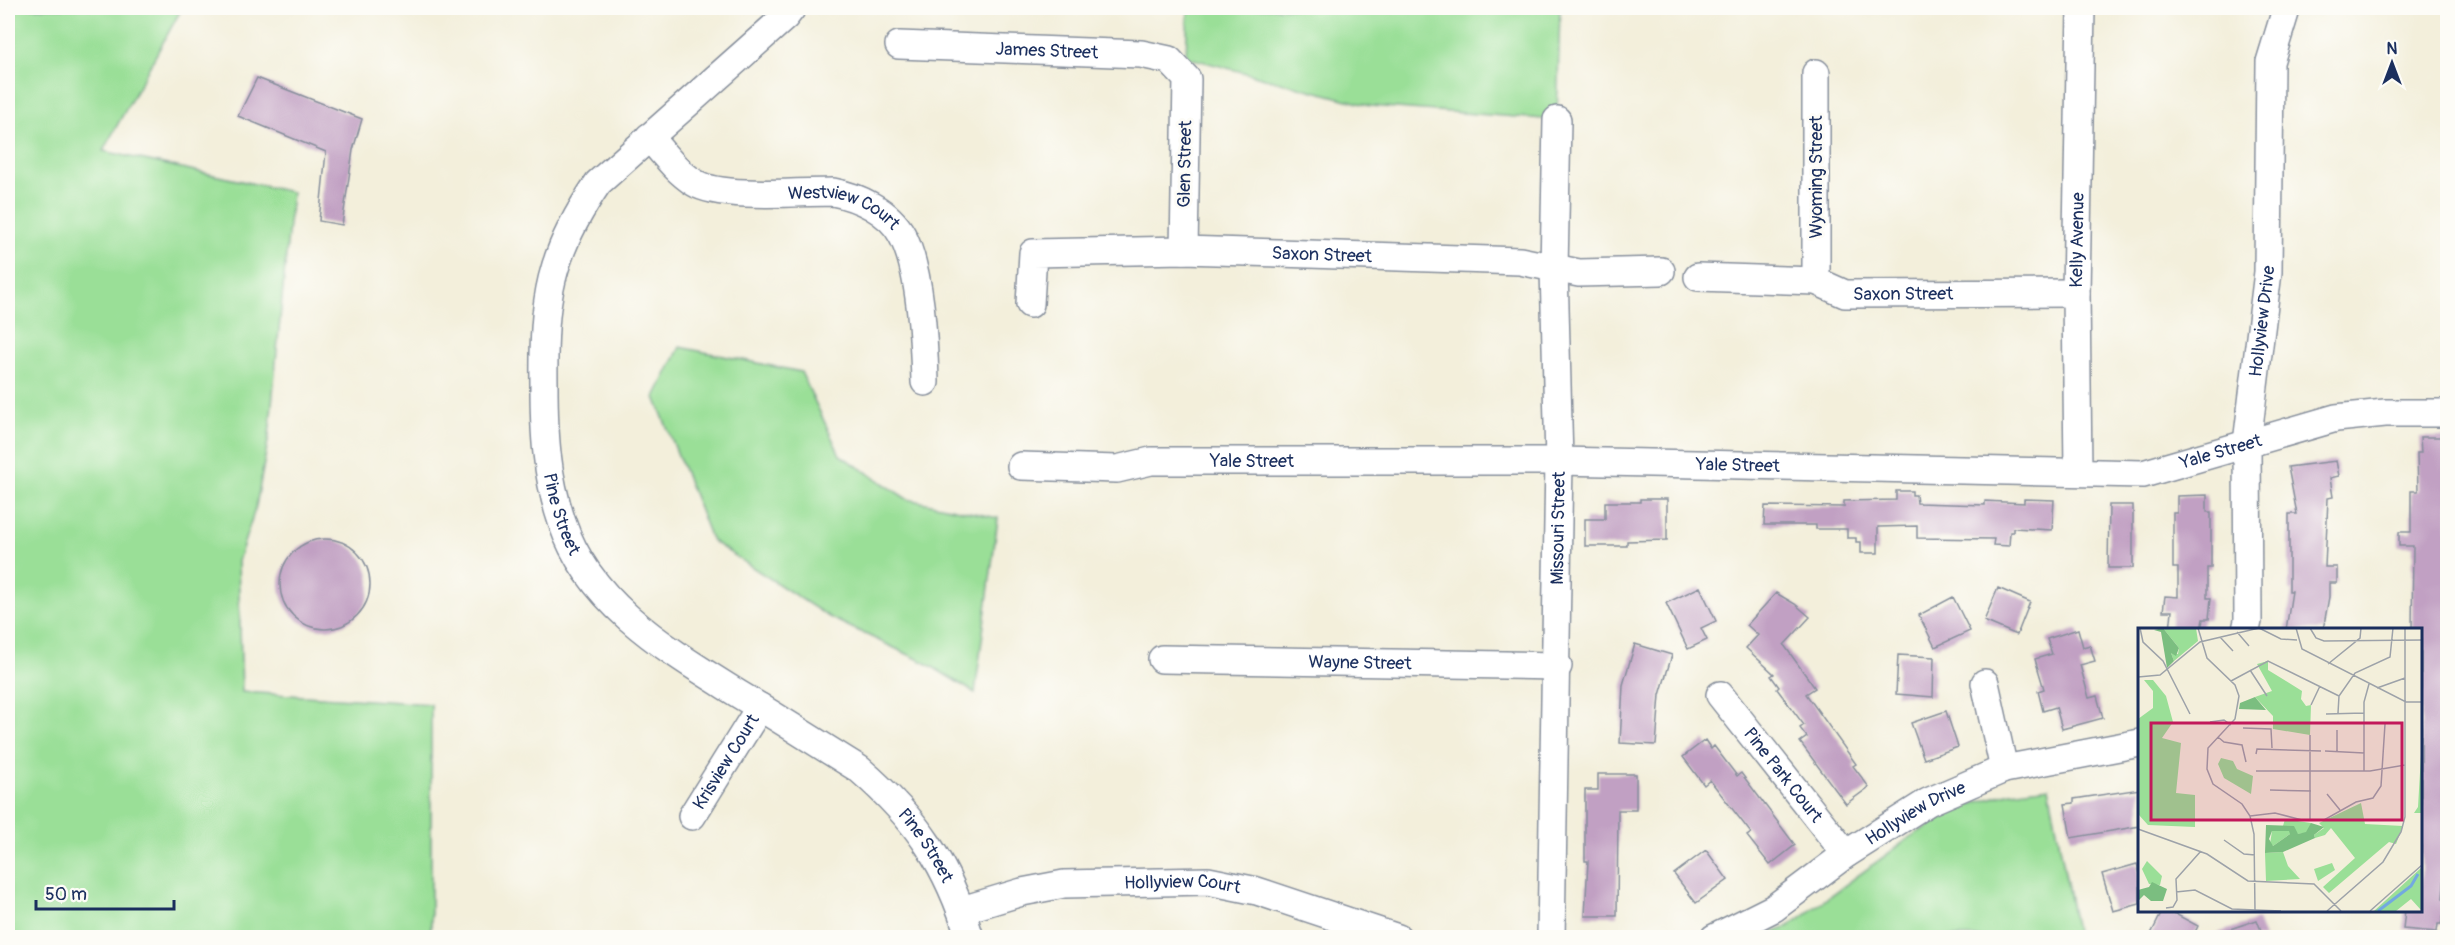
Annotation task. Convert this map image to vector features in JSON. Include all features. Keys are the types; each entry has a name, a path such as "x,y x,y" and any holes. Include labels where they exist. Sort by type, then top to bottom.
{"street":[{"name":"Kelly Avenue","path":"2078,472 2076,292 2081,8"},
{"name":"Pine Street","path":"784,10 598,183 577,214 560,250 549,288 543,328 545,448 551,483 562,524 581,561 607,598 642,631 859,770 885,792 913,823 933,850 953,888 970,938"},
{"name":"Hollyview Drive","path":"2246,628 2247,443 2268,272 2270,62 2285,13"},
{"name":"James Street","path":"899,45 1141,54 1169,60 1187,79"},
{"name":"Wyoming Street","path":"1816,73 1816,280"},
{"name":"Glen Street","path":"1184,250 1187,79"},
{"name":"Missouri Street","path":"1551,938 1559,461 1554,268 1557,120"},
{"name":"Westview Court","path":"649,137 666,157 695,183 714,190 833,192 851,195 869,204 885,217 902,235 916,279 925,382"},
{"name":"Saxon Street","path":"1030,304 1033,253 1184,250 1520,261 1579,273 1661,271"},
{"name":"Saxon Street","path":"1698,277 1816,280 1845,294 2076,292"},
{"name":"Yale Street","path":"1021,466 1117,469 1151,461 1559,461 2143,474 2336,418 2385,413 2448,412"},
{"name":"Wayne Street","path":"1162,659 1557,666"},
{"path":"1985,683 2004,768"},
{"name":"Pine Park Court","path":"1720,695 1846,854"},
{"name":"Krisview Court","path":"692,816 760,707"},
{"name":"Hollyview Drive","path":"1714,938 1774,908 1846,854 1928,802 2004,768 2138,743"},
{"name":"Hollyview Court","path":"962,910 1022,892 1064,884 1208,881 1257,891 1398,938"}],"green space":[{"path":"8,8 182,8 103,151 292,192 269,436 256,506 238,561 242,692 431,704 431,937 8,937"},
{"path":"1188,8 1560,8 1557,120 1370,106 1186,57"},
{"path":"680,347 801,372 840,455 907,499 998,518 975,693 926,663 829,617 712,541 655,397"},
{"path":"2049,787 2077,937 1765,937 1789,926 1915,834 1959,808 2011,792"}],"building":[{"path":"257,78 362,119 353,150 342,225 319,221 326,152 238,116"},
{"path":"2420,437 2448,437 2448,872 2445,872 2444,914 2441,924 2438,924 2437,932 2403,929 2405,912 2422,912 2422,628 2412,628 2413,546 2399,546 2399,532 2411,532 2411,491 2418,491 2417,453 2421,453"},
{"path":"2336,461 2339,476 2330,478 2333,497 2328,498 2325,567 2337,567 2337,583 2329,583 2323,628 2286,628 2292,591 2289,591 2289,514 2297,514 2288,467"},
{"path":"1896,491 1912,491 1912,495 1916,495 1917,503 1985,505 1985,501 2024,503 2024,499 2054,500 2052,530 2013,528 2013,532 2010,532 2009,546 1993,545 1994,539 1917,538 1917,526 1878,527 1878,553 1861,553 1861,542 1856,542 1856,538 1847,538 1847,529 1816,529 1816,525 1764,525 1765,506 1844,507 1844,501 1896,500"},
{"path":"2207,495 2207,512 2211,512 2211,568 2207,568 2207,598 2211,598 2209,619 2203,619 2201,628 2170,628 2172,611 2163,611 2165,596 2178,597 2178,568 2173,568 2173,513 2177,513 2177,496"},
{"path":"1640,499 1667,499 1667,540 1627,541 1627,546 1585,546 1585,519 1605,519 1605,502 1640,502"},
{"path":"2109,505 2133,505 2133,568 2108,568"},
{"path":"316,539 334,539 350,546 363,559 370,575 370,593 363,609 350,622 334,629 316,629 300,622 287,609 280,593 280,575 287,559 300,546"},
{"path":"1700,587 1716,621 1701,628 1707,640 1688,649 1666,603"},
{"path":"1998,588 2030,602 2017,635 1984,621"},
{"path":"1776,593 1795,604 1810,617 1784,645 1815,688 1806,694 1856,764 1853,766 1869,787 1846,804 1800,742 1807,737 1800,728 1804,725 1777,689 1779,687 1771,676 1774,674 1746,648 1758,635 1747,625"},
{"path":"1953,597 1970,631 1935,647 1919,615"},
{"path":"2078,629 2083,647 2090,645 2095,661 2080,665 2089,698 2097,696 2103,718 2062,729 2056,707 2043,711 2038,691 2044,689 2035,659 2052,654 2047,639"},
{"path":"1635,644 1672,655 1660,695 1656,745 1620,743 1623,685"},
{"path":"1898,655 1934,657 1933,697 1896,694"},
{"path":"1946,711 1958,747 1924,759 1911,723"},
{"path":"1705,740 1711,749 1714,746 1737,776 1741,773 1795,845 1770,865 1747,836 1751,833 1710,780 1704,785 1683,757"},
{"path":"1598,774 1636,774 1636,810 1618,810 1617,916 1585,916 1588,861 1585,861 1585,790 1598,790"},
{"path":"2138,789 2138,826 2071,838 2065,804 2074,803 2074,799"},
{"path":"1706,850 1728,880 1696,903 1674,874"},
{"path":"2137,864 2138,905 2113,911 2102,874"},
{"path":"2162,912 2172,912 2198,926 2192,938 2149,938"},
{"path":"2257,920 2264,938 2213,938 2212,935"}]}
